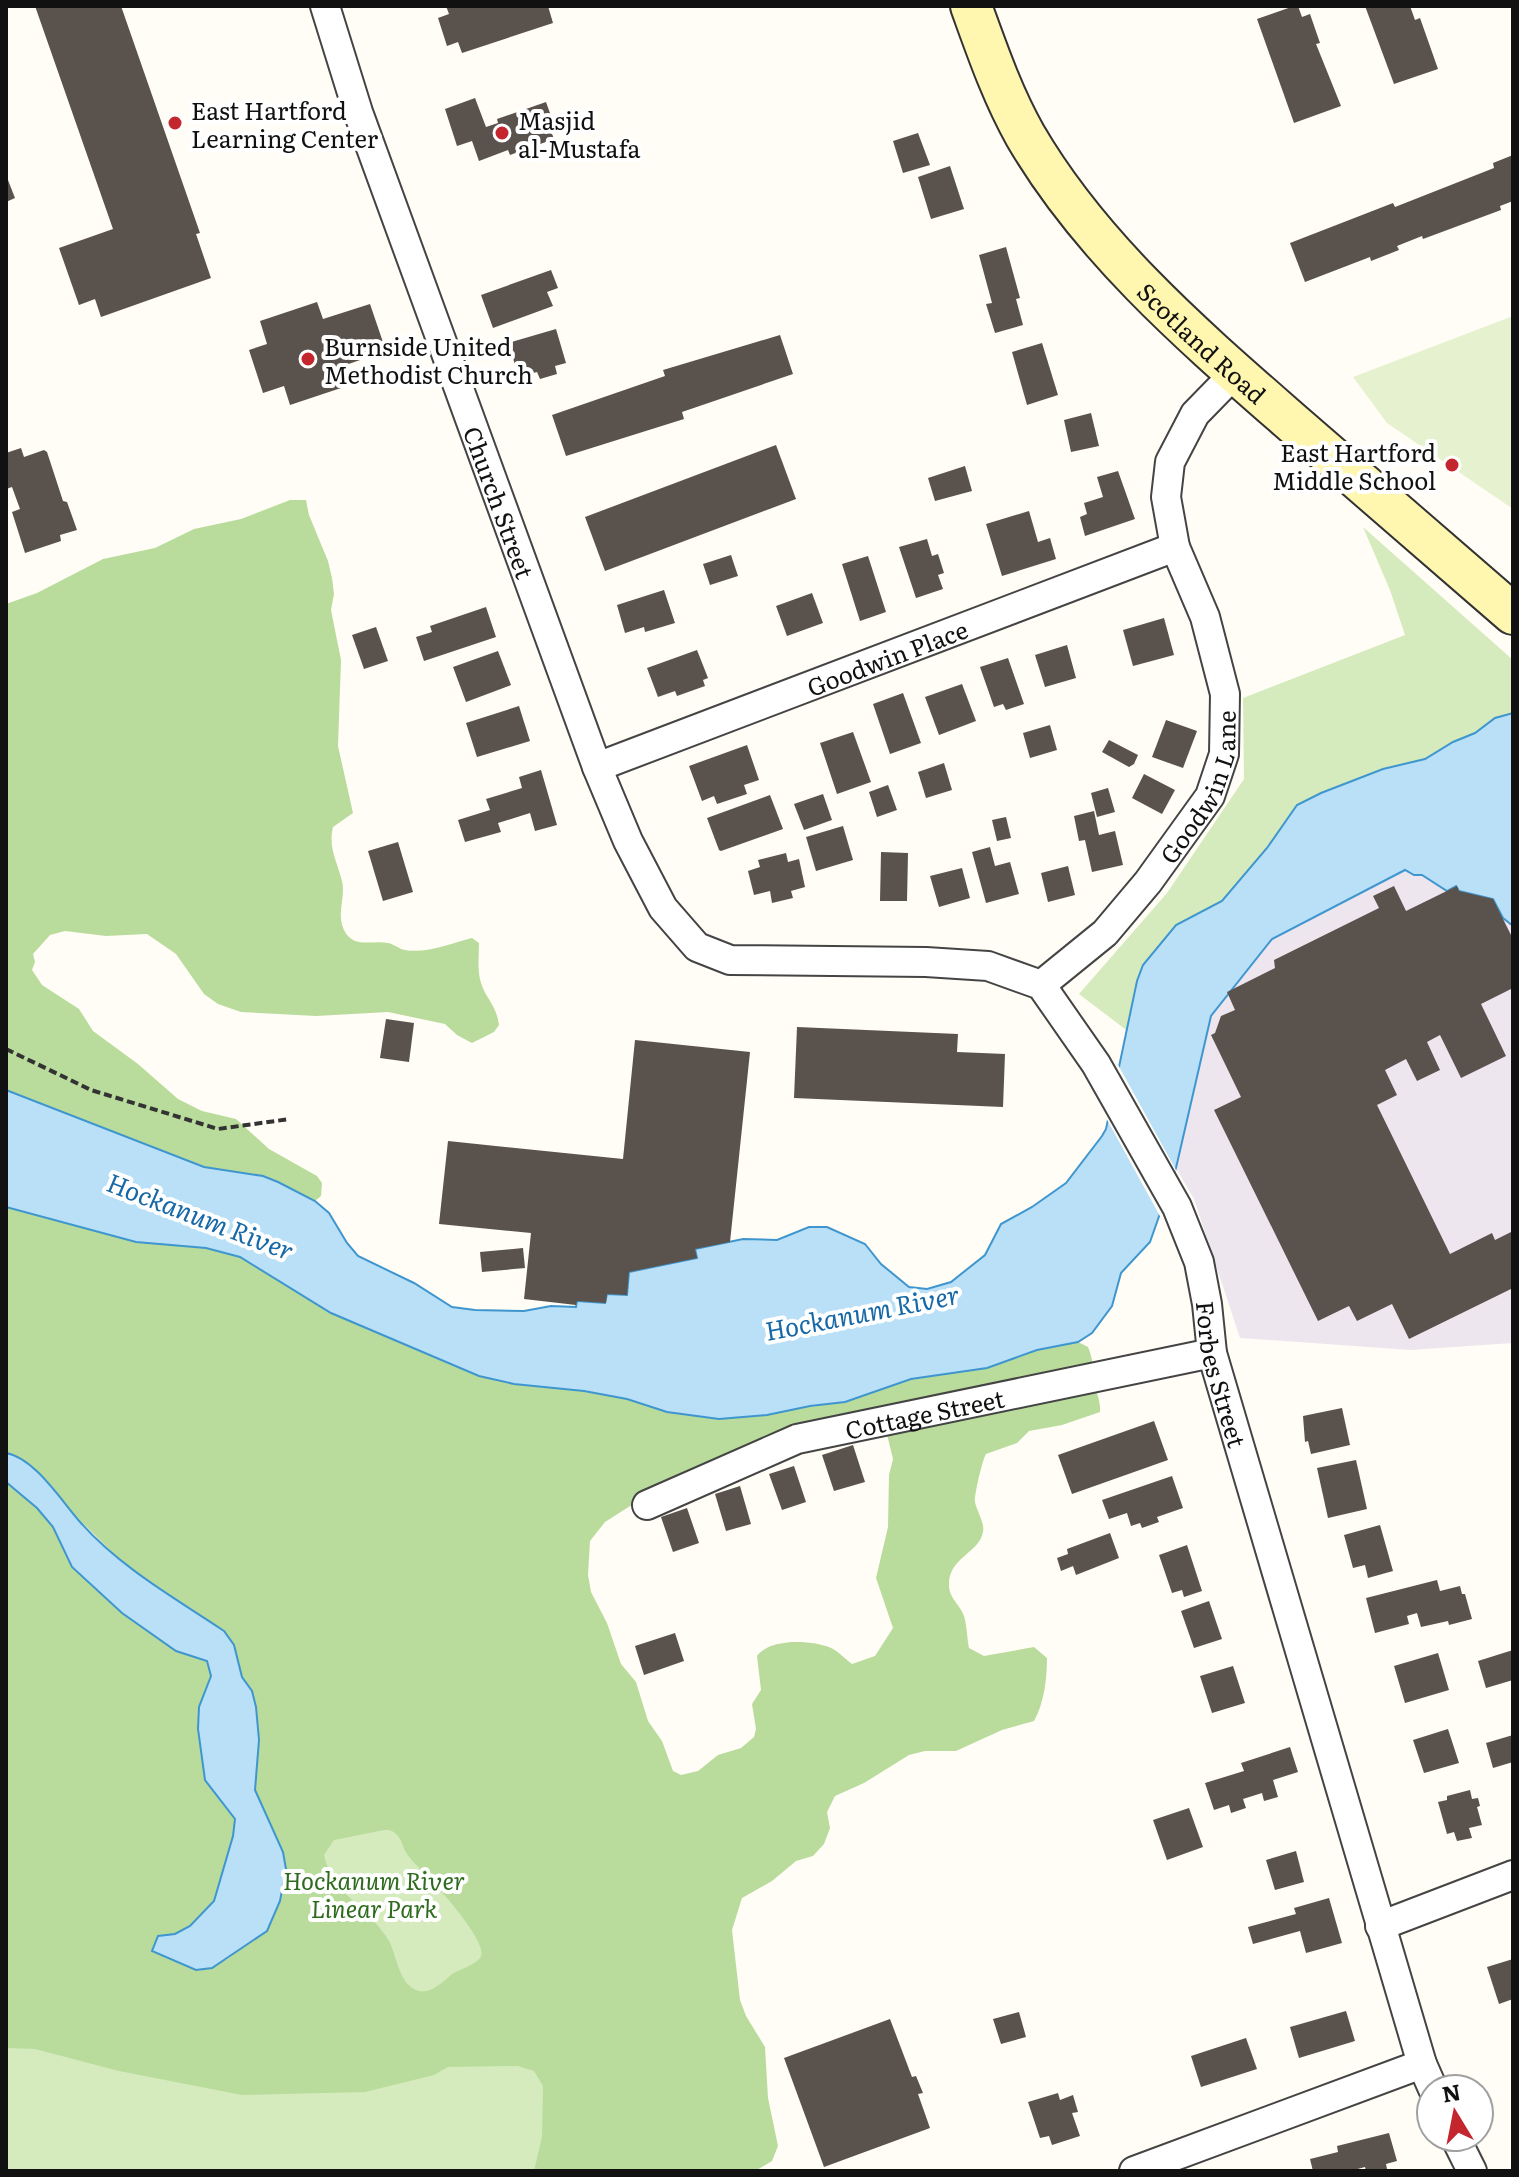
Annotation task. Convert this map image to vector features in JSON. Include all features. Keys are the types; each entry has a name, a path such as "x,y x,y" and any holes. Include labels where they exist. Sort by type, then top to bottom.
{"main road":[{"name":"Scotland Road","path":"971,6 1013,112 1027,138 1073,205 1145,289 1235,373 1513,614"}],"street":[{"name":"Church Street","path":"325,6 358,112 597,767 628,841 663,908 697,947 730,960 926,962 988,966 1041,985"},
{"name":"Goodwin Lane","path":"1041,985 1105,933 1148,882 1210,796 1224,754 1225,694 1205,617 1175,547 1166,497 1170,462 1195,414 1235,373"},
{"name":"Goodwin Place","path":"597,767 1175,547"},
{"name":"Forbes Street","path":"1041,985 1105,1080 1169,1194 1199,1262 1212,1353 1426,2073"},
{"name":"Cottage Street","path":"647,1505 797,1439 1212,1353"},
{"path":"1380,1926 1513,1875"},
{"path":"1134,2171 1415,2080"},
{"path":"1463,2153 1472,2171"}],"path":[{"path":"6,1049 91,1090 218,1129 290,1119"}],"shaded area":[{"path":"1405,870 1422,875 1447,891 1457,886 1493,899 1503,918 1513,926 1513,1343 1410,1350 1240,1338 1194,1199 1176,1168 1211,1016 1272,939"}],"green space":[{"path":"1513,316 1513,509 1387,423 1353,377"},
{"path":"290,500 306,500 332,578 334,594 331,610 341,660 338,746 353,813 333,827 332,835 332,848 343,887 341,917 344,930 358,942 388,943 413,951 472,938 479,943 480,978 499,1025 494,1032 472,1043 445,1024 388,1012 316,1016 241,1012 218,1004 204,994 176,954 147,934 106,936 65,931 50,935 33,954 35,962 32,970 42,985 79,1009 93,1031 178,1099 202,1111 236,1119 269,1149 317,1176 322,1183 321,1196 315,1201 263,1176 204,1167 6,1090 6,604 37,593 103,559 155,548 194,529 241,519"},
{"path":"1363,527 1513,660 1513,824 1355,835 1163,1058 1079,994 1167,893 1244,779 1243,698 1405,635"},
{"path":"6,1207 136,1242 206,1248 240,1257 331,1313 514,1384 584,1391 627,1399 667,1412 719,1419 845,1402 911,1379 987,1368 1037,1350 1078,1342 1090,1351 1100,1408 1100,1412 1062,1425 1029,1431 1017,1443 986,1454 975,1499 983,1532 976,1545 954,1567 949,1583 952,1597 964,1616 969,1648 984,1656 1034,1647 1047,1658 1044,1691 1034,1721 1002,1730 956,1751 925,1751 909,1755 864,1783 835,1796 827,1812 830,1828 824,1844 813,1856 796,1861 772,1881 742,1898 732,1930 740,2000 765,2047 768,2098 778,2146 772,2161 755,2171 534,2171 542,2137 543,2086 534,2071 518,2066 448,2067 434,2075 365,2092 242,2095 119,2071 35,2049 6,2048 6,1482 37,1508 53,1527 72,1567 176,1651 207,1660 211,1676 199,1707 205,1780 235,1819 214,1901 190,1926 175,1934 227,1960 267,1931 280,1901 286,1869 283,1852 255,1790 259,1740 252,1691 242,1677 234,1645 224,1631 122,1562 14,1455 6,1453","holes":["885,1426 893,1459 889,1475 888,1527 876,1578 893,1628 875,1656 852,1664 834,1649 813,1643 781,1643 763,1650 757,1656 761,1690 752,1704 756,1729 754,1737 741,1748 718,1755 698,1771 681,1775 673,1771 662,1741 648,1721 636,1682 621,1664 607,1623 591,1592 588,1575 590,1541 605,1522 682,1473 781,1440","384,1830 397,1835 410,1858 462,1917 481,1949 481,1956 476,1962 428,1991 419,1991 407,1983 389,1941 343,1891 328,1869 324,1855 334,1840"]},
{"name":"Hockanum River Linear Park","path":"267,1237 316,1261 410,1323 462,1341 657,1353 801,1371 909,1390 671,1470 576,1523 585,1609 641,1767 654,1764 654,1973 636,2171 6,2171 6,1822 41,1741 549,1502 533,1455 253,1288"}],"water":[{"name":"Hockanum River","path":"1513,713 1513,926 1503,918 1493,899 1459,891 1456,886 1447,891 1422,875 1405,870 1272,939 1211,1016 1176,1168 1150,1242 1121,1273 1112,1306 1092,1333 1078,1342 1037,1350 987,1368 911,1379 845,1402 767,1415 719,1419 667,1412 627,1399 584,1391 514,1384 479,1376 331,1313 240,1257 206,1248 136,1242 6,1207 6,1090 204,1167 263,1176 278,1182 315,1201 329,1213 358,1256 414,1283 452,1307 524,1311 551,1306 576,1307 577,1301 605,1303 607,1294 627,1295 629,1272 697,1258 695,1249 743,1239 777,1240 809,1227 827,1227 865,1244 881,1264 909,1287 927,1289 951,1282 985,1255 1001,1224 1066,1183 1102,1136 1137,981 1143,965 1176,925 1222,901 1267,848 1297,805 1383,769 1425,759 1475,733 1495,718"},
{"path":"6,1453 27,1463 37,1472 113,1554 149,1582 224,1631 234,1645 242,1677 252,1691 256,1707 259,1740 255,1790 283,1852 286,1869 280,1901 267,1931 212,1968 196,1970 152,1951 158,1936 175,1934 190,1926 214,1901 233,1836 235,1819 205,1780 198,1729 199,1707 211,1676 207,1661 176,1651 122,1613 72,1567 53,1527 37,1508 6,1482"}],"pier":[{"path":"1116,1061 1176,1170 1161,1218 1105,1116"}],"building":[{"path":"35,6 121,6 200,233 196,234 211,278 101,317 95,299 79,305 59,248 113,229"},
{"path":"446,6 548,6 553,23 462,53 458,42 447,46 438,18 449,14"},
{"path":"1298,6 1302,17 1310,14 1320,43 1316,44 1341,106 1294,123 1257,19"},
{"path":"1365,6 1410,6 1415,20 1420,18 1438,69 1394,84"},
{"name":"Masjid al-Mustafa","path":"475,98 486,127 498,123 497,119 546,102 551,116 546,118 554,139 510,155 508,150 479,161 472,141 457,146 445,109"},
{"path":"918,133 930,165 903,173 893,141"},
{"path":"1513,155 1513,201 1500,206 1501,210 1423,239 1422,236 1397,246 1399,250 1371,261 1370,257 1305,282 1290,243 1393,203 1395,207 1494,168 1493,163"},
{"path":"950,166 964,209 931,219 918,177"},
{"path":"6,175 15,198 6,202"},
{"path":"1006,247 1020,298 1016,299 1023,325 995,333 986,304 992,303 979,255"},
{"path":"551,270 558,288 547,292 553,306 493,328 481,295"},
{"name":"Burnside United Methodist Church","path":"317,302 323,319 370,304 386,351 340,367 347,386 290,405 284,386 263,393 249,350 267,344 260,321"},
{"path":"556,329 566,363 555,366 557,374 540,379 537,372 519,377 508,343"},
{"path":"780,335 793,374 682,412 684,419 566,456 552,415 665,376 663,370"},
{"path":"1042,343 1058,395 1027,405 1012,352"},
{"path":"1091,413 1099,446 1071,452 1064,420"},
{"path":"776,445 796,499 605,571 585,517"},
{"path":"21,448 24,457 44,450 47,452 63,501 67,502 77,530 60,535 61,541 25,553 12,512 20,509 12,487 6,489 6,453"},
{"path":"965,466 972,491 935,501 928,478"},
{"path":"1118,471 1135,519 1085,536 1080,517 1087,514 1084,503 1103,497 1097,477"},
{"path":"1029,511 1038,542 1050,538 1056,559 1002,576 986,524"},
{"path":"927,539 932,556 938,554 944,573 938,575 943,589 916,598 899,547"},
{"path":"731,555 738,576 710,585 703,564"},
{"path":"868,556 886,612 860,621 842,564"},
{"path":"664,590 675,623 645,632 644,627 625,633 617,605"},
{"path":"812,593 823,623 787,636 776,606"},
{"path":"486,607 496,637 424,661 416,637 432,632 430,626"},
{"path":"1164,618 1174,655 1133,666 1123,630"},
{"path":"376,627 388,661 364,669 352,635"},
{"path":"1067,645 1076,678 1045,687 1035,655"},
{"path":"697,650 708,678 703,680 705,686 677,696 675,691 658,697 647,668"},
{"path":"498,651 511,685 466,702 453,667"},
{"path":"1008,658 1024,704 1006,710 1003,704 994,707 980,667"},
{"path":"962,684 976,721 939,735 925,697"},
{"path":"903,693 921,743 890,754 873,704"},
{"path":"519,706 530,741 477,757 466,723"},
{"path":"1166,720 1197,731 1183,768 1152,757"},
{"path":"1050,725 1057,750 1030,758 1023,733"},
{"path":"853,732 871,782 837,794 820,743"},
{"path":"1109,740 1138,755 1134,764 1129,767 1102,752"},
{"path":"747,745 759,780 744,785 747,794 717,804 714,796 702,801 689,766"},
{"path":"944,763 952,790 926,798 918,772"},
{"path":"541,770 557,825 535,831 530,813 498,823 501,832 465,842 458,820 490,810 486,799 522,788 519,777"},
{"path":"1144,774 1175,790 1162,814 1132,798"},
{"path":"888,785 897,810 877,817 869,792"},
{"path":"1108,788 1115,812 1097,817 1091,793"},
{"path":"823,794 832,820 804,830 794,804"},
{"path":"770,795 783,829 719,850 707,818"},
{"path":"1094,811 1099,835 1115,831 1123,865 1092,872 1085,840 1079,841 1074,816"},
{"path":"1006,817 1011,838 997,841 992,820"},
{"path":"843,826 853,860 816,871 806,837"},
{"path":"398,842 413,892 383,901 368,851"},
{"path":"990,847 995,866 1010,862 1019,894 986,903 972,852"},
{"path":"881,852 908,853 907,901 880,901"},
{"path":"786,853 788,862 799,859 805,887 791,891 793,898 772,903 770,891 754,895 748,871 760,867 758,860"},
{"path":"1068,866 1075,895 1048,902 1041,873"},
{"path":"962,868 970,898 939,907 930,876"},
{"path":"1394,886 1406,911 1457,886 1459,891 1493,899 1513,939 1513,988 1481,1004 1506,1056 1461,1078 1440,1035 1427,1042 1440,1070 1417,1081 1406,1059 1385,1070 1397,1095 1377,1105 1450,1254 1492,1233 1495,1240 1513,1231 1513,1288 1409,1339 1392,1304 1357,1321 1349,1306 1318,1321 1214,1110 1241,1097 1211,1035 1215,1033 1221,1016 1235,1010 1227,992 1275,968 1274,960 1379,908 1373,896"},
{"path":"386,1019 414,1023 409,1062 380,1058"},
{"path":"797,1027 958,1034 957,1052 1005,1054 1003,1107 794,1098"},
{"path":"635,1040 750,1052 730,1242 695,1249 697,1258 629,1272 627,1295 607,1294 606,1303 577,1301 576,1305 524,1299 531,1233 439,1224 448,1141 623,1159"},
{"path":"523,1248 525,1268 482,1272 480,1252"},
{"path":"1342,1408 1350,1445 1311,1454 1308,1441 1305,1442 1303,1416"},
{"path":"1154,1421 1168,1460 1072,1494 1058,1455"},
{"path":"853,1445 865,1482 834,1491 822,1455"},
{"path":"1356,1460 1367,1509 1328,1518 1317,1468"},
{"path":"794,1466 806,1502 782,1510 769,1474"},
{"path":"1172,1476 1183,1508 1157,1517 1159,1522 1142,1528 1140,1523 1131,1526 1127,1513 1109,1519 1102,1500"},
{"path":"740,1486 751,1524 726,1531 715,1494"},
{"path":"687,1508 699,1543 673,1552 661,1517"},
{"path":"1380,1525 1393,1571 1368,1578 1365,1565 1353,1568 1344,1535"},
{"path":"1110,1533 1119,1558 1076,1575 1073,1566 1061,1571 1057,1558 1068,1554 1067,1549"},
{"path":"1187,1545 1202,1591 1184,1597 1182,1590 1172,1593 1159,1555"},
{"path":"1437,1580 1440,1591 1460,1586 1472,1619 1421,1627 1417,1613 1407,1616 1409,1624 1375,1633 1366,1598"},
{"path":"1209,1601 1222,1639 1194,1648 1181,1611"},
{"path":"675,1633 684,1661 644,1675 635,1646"},
{"path":"1513,1650 1513,1680 1486,1688 1478,1661"},
{"path":"1438,1653 1449,1690 1405,1703 1394,1666"},
{"path":"1233,1666 1245,1703 1212,1713 1200,1676"},
{"path":"1448,1729 1459,1763 1424,1773 1413,1740"},
{"path":"1513,1735 1513,1762 1493,1768 1486,1743"},
{"path":"1290,1747 1298,1772 1273,1780 1278,1797 1264,1801 1262,1793 1243,1799 1246,1808 1231,1813 1229,1805 1214,1810 1205,1783 1244,1771 1241,1763"},
{"path":"1470,1790 1472,1799 1478,1798 1482,1825 1469,1828 1472,1838 1457,1841 1454,1832 1447,1834 1438,1802 1447,1800 1447,1796"},
{"path":"1189,1808 1203,1847 1167,1860 1153,1820"},
{"path":"1296,1851 1304,1882 1275,1890 1266,1860"},
{"path":"1329,1898 1342,1943 1306,1953 1300,1931 1253,1944 1248,1927 1296,1914 1294,1908"},
{"path":"1513,1959 1513,1999 1499,2004 1487,1967"},
{"path":"1346,2011 1355,2041 1299,2058 1290,2027"},
{"path":"1019,2012 1026,2037 1001,2044 993,2019"},
{"path":"890,2019 912,2077 916,2076 923,2093 918,2094 930,2128 824,2167 784,2058"},
{"path":"1246,2038 1257,2069 1201,2087 1191,2056"},
{"path":"1058,2093 1060,2100 1073,2095 1078,2112 1072,2113 1080,2136 1052,2145 1049,2136 1040,2138 1028,2102"},
{"path":"1389,2133 1397,2161 1386,2164 1387,2169 1366,2171 1365,2167 1350,2171 1313,2171 1310,2159 1338,2152 1337,2146"}],"place":[{"name":"East Hartford Learning Center","path":"175,123"},
{"name":"Masjid al-Mustafa","path":"502,133"},
{"name":"Burnside United Methodist Church","path":"308,359"},
{"name":"East Hartford Middle School","path":"1452,465"}]}
